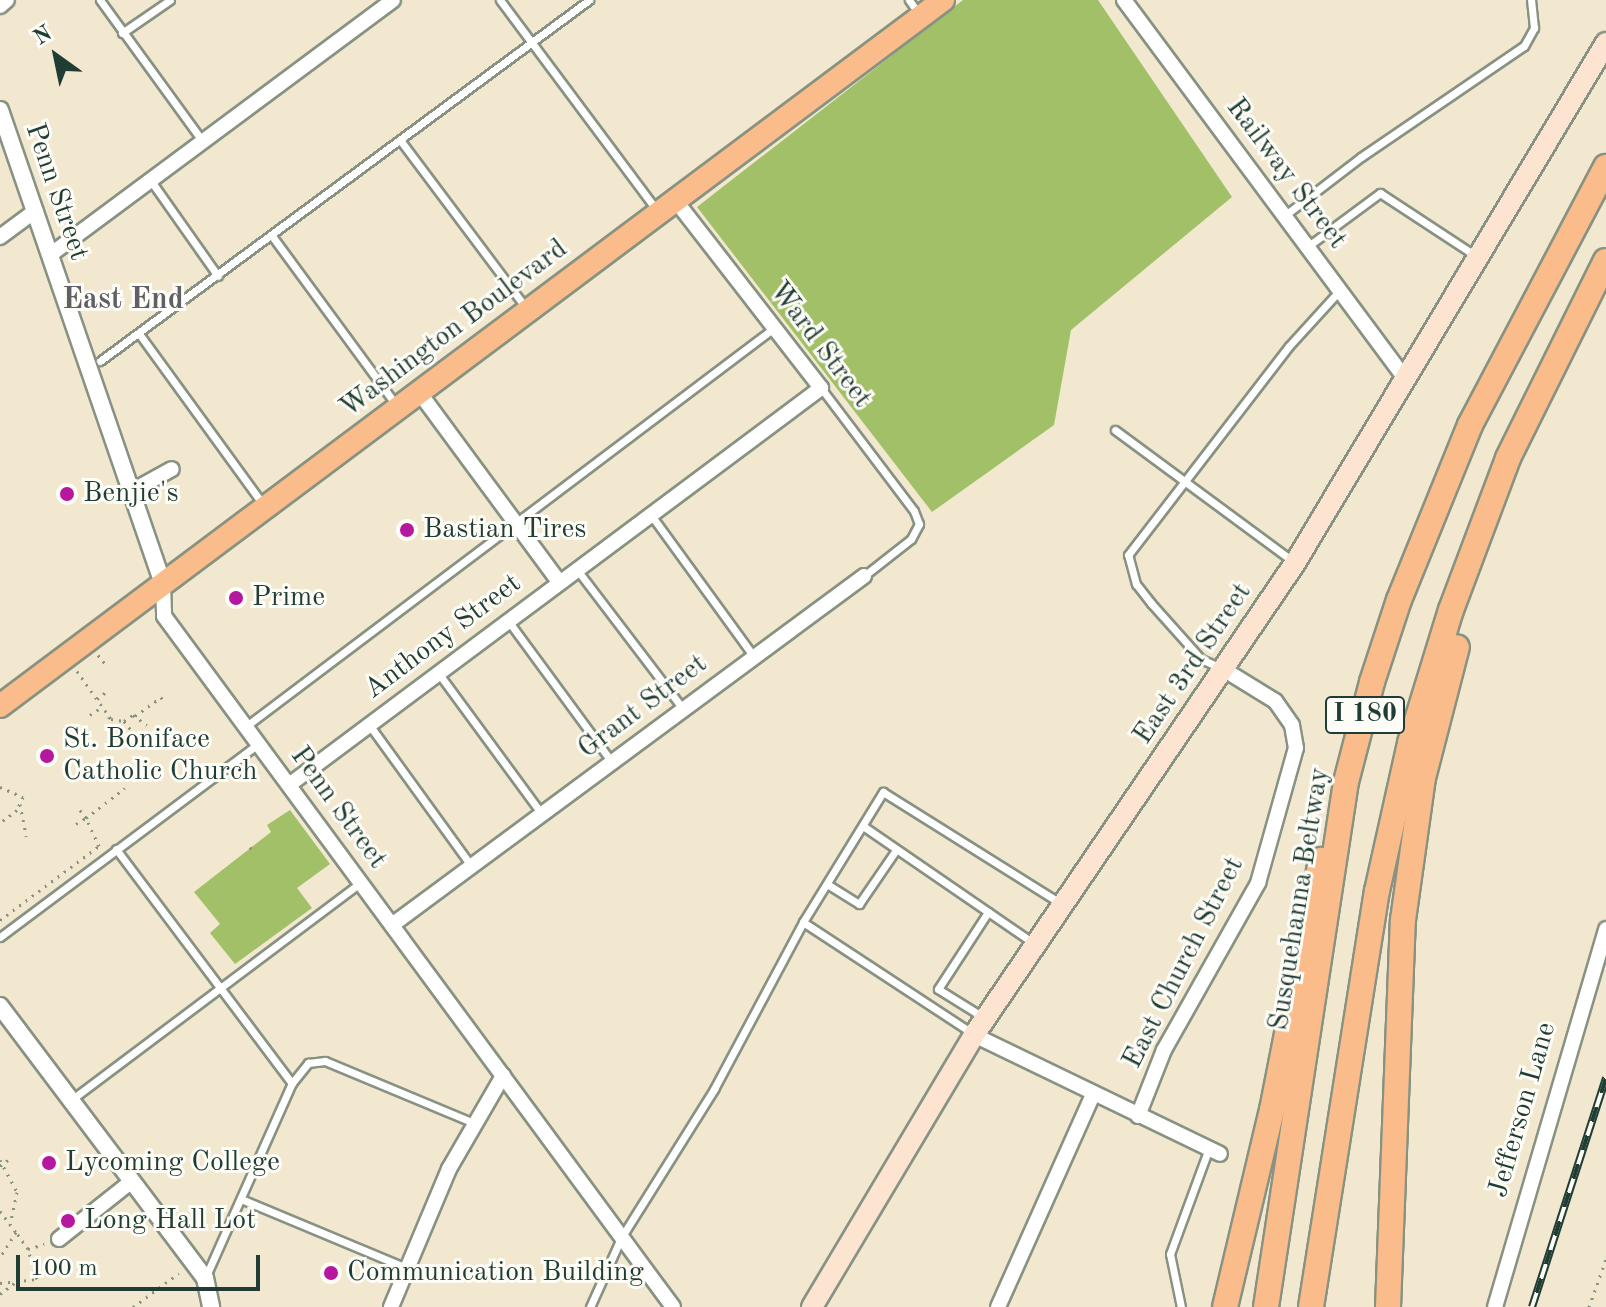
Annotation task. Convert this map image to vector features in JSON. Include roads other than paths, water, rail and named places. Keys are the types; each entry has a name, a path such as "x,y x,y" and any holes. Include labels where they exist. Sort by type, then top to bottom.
{"highway":[{"name":"Susquehanna Beltway","path":"1266,1307 1346,782 1399,600 1445,484 1562,244 1606,167"},
{"name":"I 180","path":"1311,1307 1393,810 1451,610 1535,399 1606,261"},
{"path":"1388,1307 1399,976 1412,842 1448,676 1535,399"},
{"path":"1225,1307 1272,1110 1320,864 1346,782"}],"main road":[{"name":"Washington Boulevard","path":"1,702 667,206 915,8 943,0"},
{"name":"East 3rd Street","path":"812,1307 980,1026 1295,563 1606,43"}],"street":[{"path":"0,6 7,0"},
{"path":"50,255 393,0"},
{"name":"Railway Street","path":"1124,0 1406,380"},
{"name":"Penn Street","path":"0,110 134,490 163,584 164,616 673,1307"},
{"name":"Ward Street","path":"667,206 774,328 821,388"},
{"path":"0,237 35,211"},
{"name":"Anthony Street","path":"289,785 821,388"},
{"path":"419,392 560,583"},
{"path":"134,490 172,469"},
{"name":"Grant Street","path":"392,925 864,576"},
{"name":"East Church Street","path":"1138,1116 1164,1050 1258,883 1295,741 1292,725 1275,701 1223,669"},
{"name":"Jefferson Lane","path":"1495,1307 1606,929"},
{"path":"0,1006 205,1278 211,1307"},
{"path":"980,1026 1093,1095 1215,1151"},
{"path":"391,1307 474,1123 503,1076"},
{"path":"998,1307 1093,1095"},
{"path":"56,1240 132,1181"}],"lane":[{"path":"100,0 203,142"},
{"path":"122,33 170,0"},
{"name":"Ward Street","path":"500,0 667,206"},
{"path":"100,361 140,335 589,0"},
{"path":"1284,216 1361,157 1524,46 1534,28 1531,0"},
{"path":"400,140 529,310"},
{"path":"151,181 218,276"},
{"path":"1307,247 1380,193 1479,258"},
{"path":"272,236 398,408"},
{"path":"1223,669 1189,646 1136,584 1128,565 1132,544 1340,290"},
{"path":"245,727 514,521 774,328"},
{"path":"140,335 265,508"},
{"name":"Ward Street","path":"821,388 914,511 919,524"},
{"path":"1115,430 1295,563"},
{"path":"651,515 754,657"},
{"name":"Grant Street","path":"864,576 911,539 919,524"},
{"path":"577,570 683,709"},
{"path":"508,621 612,762"},
{"path":"439,673 542,814"},
{"path":"369,725 472,867"},
{"path":"0,937 259,744"},
{"path":"590,1307 621,1238 714,1089 803,922 883,792 1062,904"},
{"path":"863,826 1035,944"},
{"path":"116,849 292,1083"},
{"path":"827,884 859,904 896,850"},
{"path":"71,1100 360,882"},
{"path":"980,1026 938,989 988,912"},
{"path":"803,922 980,1026"},
{"path":"205,1278 292,1083 308,1063 325,1061 474,1123"},
{"path":"1181,1307 1183,1300 1170,1254 1215,1151"},
{"path":"241,1199 407,1268"}],"railway":[{"path":"1532,1307 1606,1078"}],"place":[{"name":"Benjie's","path":"67,494"},
{"name":"Bastian Tires","path":"407,530"},
{"name":"Prime","path":"236,598"},
{"name":"St. Boniface Catholic Church","path":"47,756"},
{"name":"Lycoming College","path":"49,1163"},
{"name":"Long Hall Lot","path":"68,1221"},
{"name":"Communication Building","path":"331,1273"}],"district":[{"name":"East End","path":"123,300"}]}
